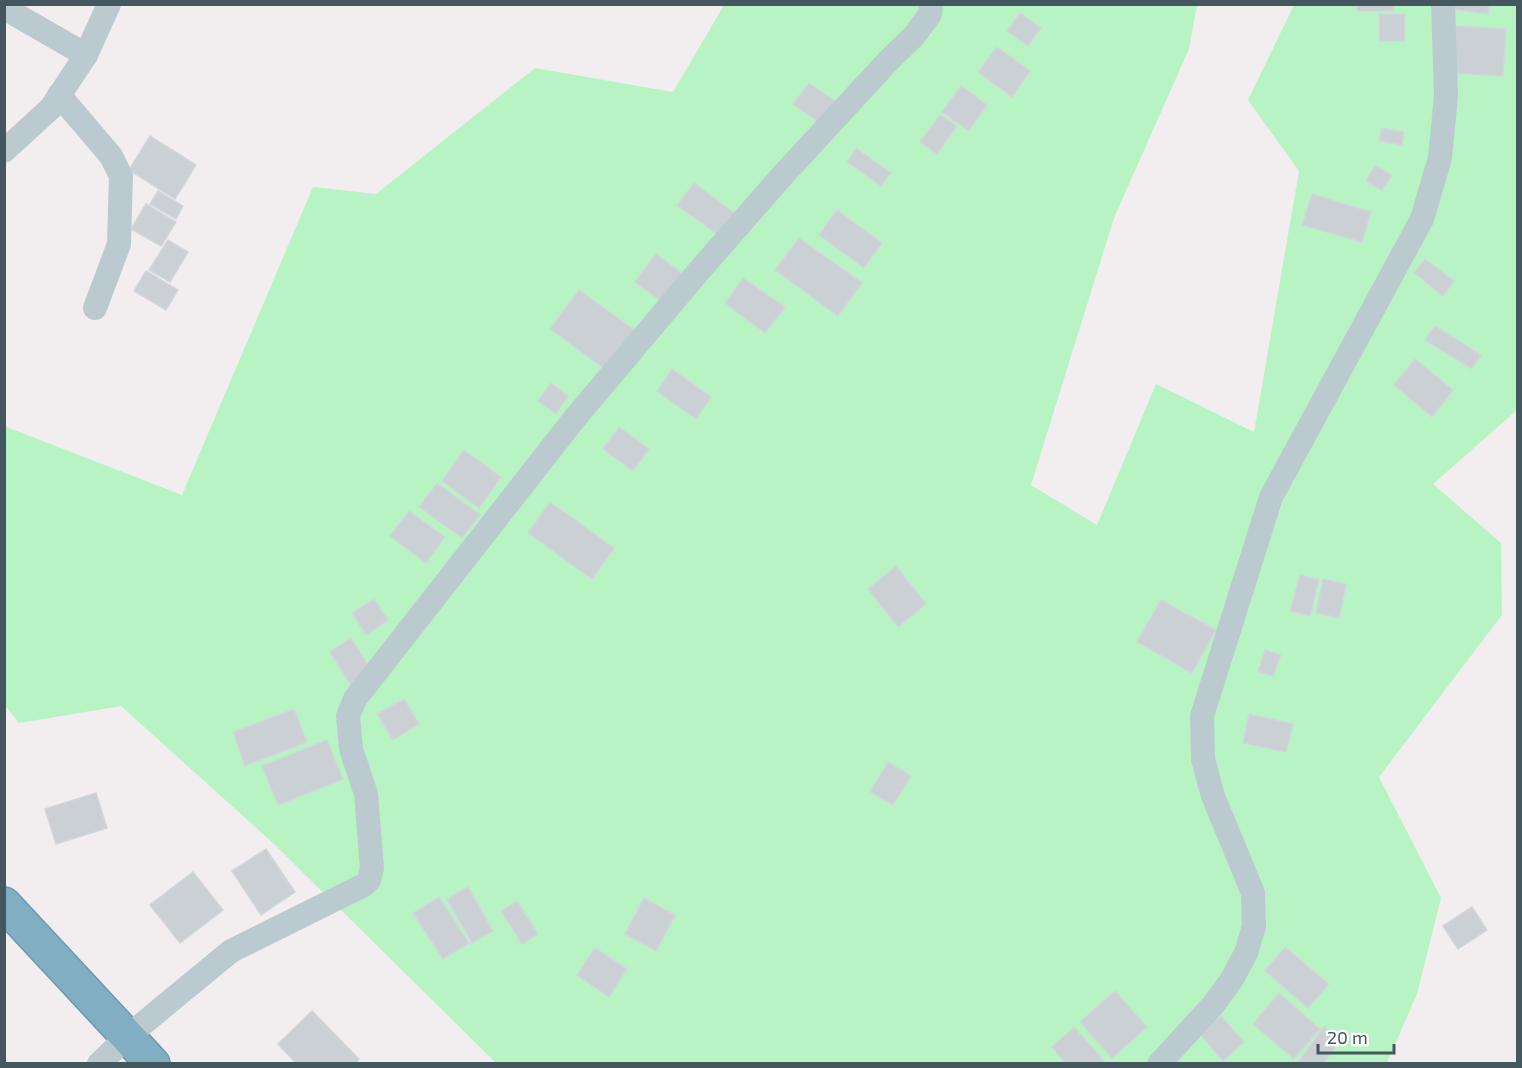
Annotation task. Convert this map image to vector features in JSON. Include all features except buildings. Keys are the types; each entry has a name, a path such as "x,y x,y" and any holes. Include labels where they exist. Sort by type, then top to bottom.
{"highway":[{"path":"4,904 153,1064"}],"street":[{"path":"4,151 51,108 86,55 109,4"},
{"path":"99,1064 128,1036 231,951 364,885 369,880 372,868 366,794 351,749 348,716 355,699 575,418 782,176 890,58 914,36 930,14 931,4"},
{"path":"1159,1064 1214,1004 1232,979 1246,953 1254,926 1253,893 1213,796 1203,759 1202,716 1271,497 1422,219 1440,158 1446,96 1443,4"},
{"path":"4,8 86,55"},
{"path":"59,95 106,149 121,176 119,244 94,308"}],"green space":[{"path":"724,5 1197,5 1189,49 1114,218 1031,485 1097,525 1156,384 1254,432 1299,171 1248,100 1294,5 1517,5 1517,410 1433,484 1501,543 1502,615 1379,777 1441,898 1417,994 1387,1063 496,1063 274,844 121,706 19,723 4,704 4,426 182,495 313,187 376,194 535,68 673,92"}]}
